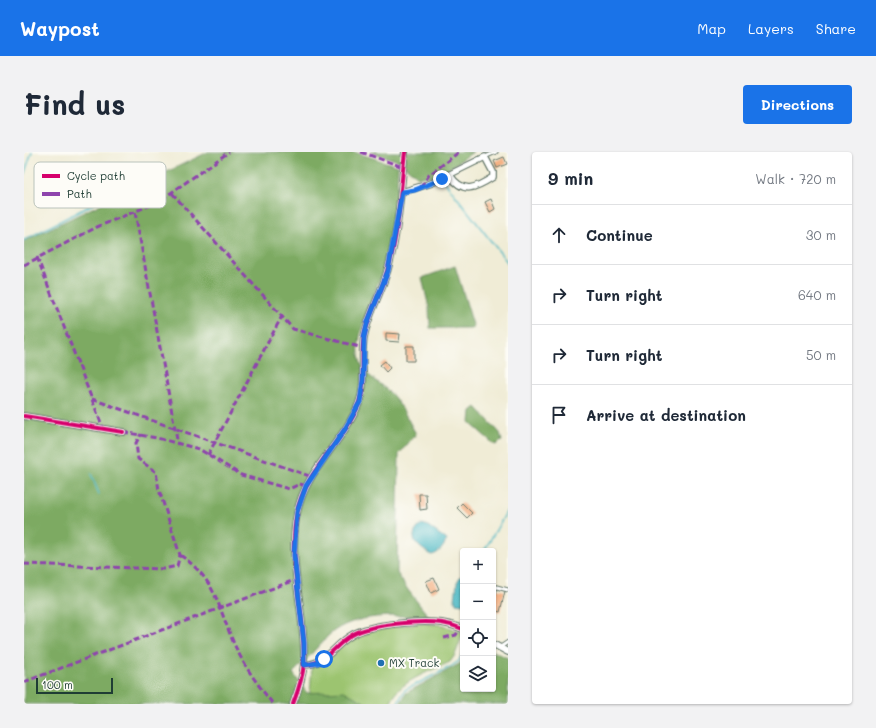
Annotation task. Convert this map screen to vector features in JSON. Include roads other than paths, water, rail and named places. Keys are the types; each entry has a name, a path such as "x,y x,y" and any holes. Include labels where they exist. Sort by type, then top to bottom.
{"street":[{"path":"293,704 304,665 304,643 294,555 297,512 306,486 345,429 360,402 363,380 364,337 367,324 388,271 402,192 405,152"},
{"path":"402,192 421,187 450,175 486,157 494,172 493,177 485,183 476,187 463,188 456,184 450,175"},
{"path":"24,416 122,432"},
{"path":"304,665 318,663 353,634 376,626 433,622 444,623 460,628"},
{"path":"496,646 508,652"}],"lane":[{"path":"486,157 496,152"},
{"path":"496,587 508,590"},
{"path":"500,648 508,642"}],"water":[{"path":"422,524 428,526 447,540 441,549 435,554 432,555 422,549 415,542 414,534"},
{"path":"460,577 460,604 456,603 455,600 457,582"}],"waterway":[{"path":"24,175 32,152"},
{"path":"445,182 508,263"},
{"path":"24,240 85,208"},
{"path":"91,474 99,494"},
{"path":"486,548 508,509"},
{"path":"397,704 405,690 450,667 459,661 461,656"}],"place":[{"name":"MX Track","path":"381,663"}]}
